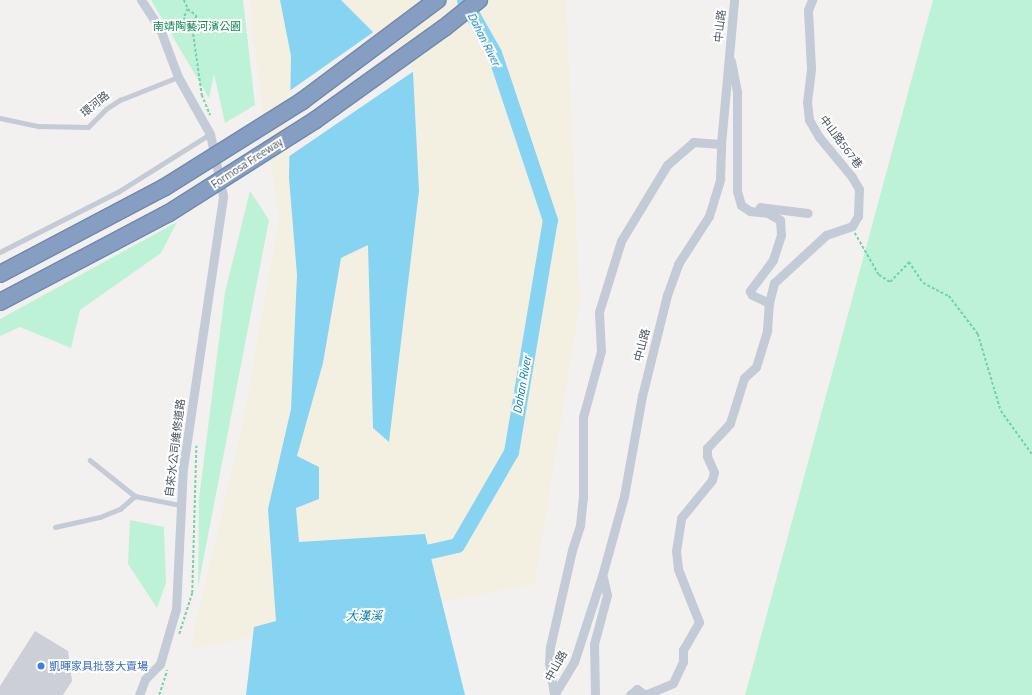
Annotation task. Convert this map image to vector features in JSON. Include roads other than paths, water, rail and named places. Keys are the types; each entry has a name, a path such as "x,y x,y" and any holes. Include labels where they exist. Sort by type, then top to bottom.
{"highway":[{"name":"Formosa Freeway","path":"0,274 165,187 302,101 437,0"},
{"name":"Formosa Freeway","path":"0,302 170,213 314,121 479,0"}],"street":[{"path":"141,0 160,29 178,77 210,134"},
{"name":"中山路","path":"554,694 574,662 602,576 624,496 642,396 667,295 678,264 709,216 720,179 721,144 734,0"},
{"name":"中山路567巷","path":"769,303 774,283 826,235 852,226 858,216 858,189 845,166 819,137 809,120 807,102 811,68 808,10 812,0"},
{"path":"630,695 637,689 645,695 673,683 683,662 683,650 699,622 678,569 676,551 681,518 712,480 714,472 707,456 707,448 730,423 744,378 756,367 767,330 769,303 752,295 750,291 773,260 781,234 780,220 768,213 750,211 741,205 737,191 737,92 729,52"},
{"name":"自來水公司維修道路","path":"139,695 145,679 160,664 176,609 183,468 222,196 210,134"},
{"path":"554,694 549,664 550,647 572,550 580,525 583,498 583,417 601,351 599,312 621,241 666,165 693,142 721,144"},
{"path":"741,205 808,213"},
{"path":"595,695 594,644 607,595 602,576"}],"lane":[{"name":"環河路","path":"0,118 51,127 88,127 106,109 120,100 178,77"},
{"path":"0,252 118,192 210,134"},
{"path":"90,460 135,496 180,505"},
{"path":"55,527 100,517 120,509 135,496"}],"water":[{"name":"大漢溪","path":"280,0 341,0 413,72 419,191 389,442 373,428 368,245 341,258 323,363 297,456 319,467 319,499 296,508 299,542 425,534 465,695 246,695 254,627 276,621 268,509 291,409 297,275 289,178 291,56"}],"waterway":[{"name":"Dahan River","path":"409,556 457,545 511,452 550,220 494,53 464,0"}],"place":[{"name":"凱暉家具批發大賣場","path":"41,666"}],"park label":[{"name":"南靖陶藝河濱公園","path":"197,26"}]}
